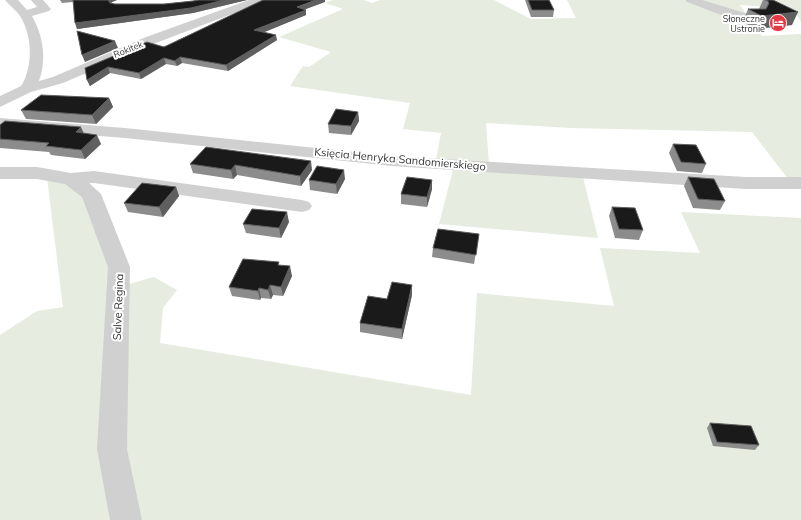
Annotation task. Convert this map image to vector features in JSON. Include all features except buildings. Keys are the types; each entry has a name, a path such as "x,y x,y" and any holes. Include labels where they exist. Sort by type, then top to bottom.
{"street":[{"path":"25,14 46,9 37,0"},
{"name":"Rokitek","path":"0,102 26,89 58,80 151,40 259,0"},
{"path":"691,0 744,17 756,17"},
{"path":"15,1 25,14 37,43 33,78 26,89"},
{"name":"Księcia Henryka Sandomierskiego","path":"0,123 125,133 392,161 746,182 801,183"},
{"name":"Salve Regina","path":"0,173 37,173 71,179 91,194 119,267 112,449 126,520"},
{"path":"71,179 94,176 302,206"}],"shaded area":[{"path":"333,0 363,0 372,3 380,0 494,0 531,19 576,18 567,0 683,0 755,26 762,36 801,34 801,179 788,179 752,132 571,128 486,123 489,164 436,160 441,133 403,129 410,103 290,86 303,66 309,67 331,52 279,37 343,9 325,3"},
{"path":"700,0 801,0 801,22 794,9 740,5 747,15"},
{"path":"453,170 583,177 598,238 439,224"},
{"path":"47,178 65,182 84,196 111,267 115,520 0,520 0,335 37,311 63,307"},
{"path":"681,212 801,218 801,520 142,520 120,443 129,284 154,277 177,290 163,308 160,343 471,395 477,293 614,306 600,248 700,253"}],"place":[{"name":"Słoneczne Ustronie","path":"778,23"}]}
